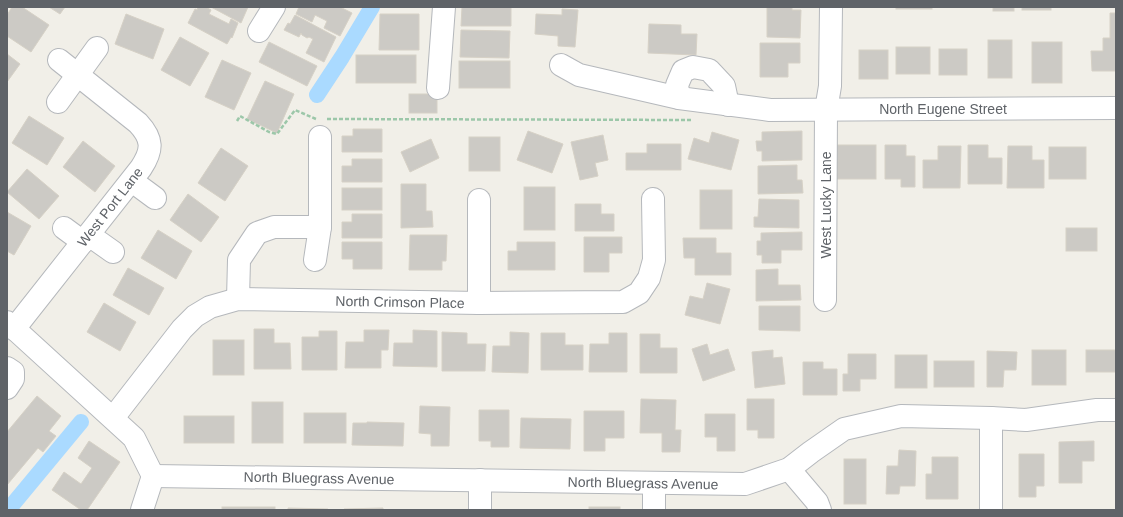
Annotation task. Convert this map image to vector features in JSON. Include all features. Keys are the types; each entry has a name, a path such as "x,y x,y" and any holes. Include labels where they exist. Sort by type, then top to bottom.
{"street":[{"path":"259,31 274,7"},
{"path":"438,88 444,7"},
{"name":"West Lucky Lane","path":"825,300 826,110 830,86 831,7"},
{"path":"58,102 97,48"},
{"name":"West Port Lane","path":"11,325 86,238 132,181 148,159 150,149 146,131 138,123 59,60"},
{"name":"North Eugene Street","path":"561,65 579,75 680,98 770,110 1116,108"},
{"path":"680,98 677,85 683,71 693,67 710,70 724,86 728,105"},
{"path":"315,260 320,228 320,137"},
{"path":"132,181 155,198"},
{"name":"North Crimson Place","path":"113,418 182,329 195,316 210,307 238,299 479,303 623,302 639,293 650,278 654,260 653,199"},
{"path":"479,200 479,303"},
{"path":"238,299 239,260 257,233 274,227 320,228"},
{"path":"64,228 113,252"},
{"path":"11,325 134,438 153,476 142,510"},
{"path":"7,368 13,372 13,379 7,388"},
{"name":"North Bluegrass Avenue","path":"153,476 745,484 789,469 844,429 901,416 1026,420 1097,410 1116,410"},
{"path":"991,418 991,510"},
{"path":"789,469 817,502 820,510"},
{"path":"480,480 480,510"},
{"path":"654,483 654,510"}],"path":[{"path":"237,121 240,116 269,132 276,134 295,110 315,119 696,120"}],"building":[{"path":"12,7 22,7 49,25 31,52 7,36 7,15"},
{"path":"49,7 65,7 60,14"},
{"path":"198,7 206,7 211,10 209,14 229,24 231,19 238,23 232,38 231,37 227,44 188,23 195,9 197,10"},
{"path":"211,7 248,7 241,23"},
{"path":"299,7 340,7 352,13 340,36 324,28 327,21 315,15 312,22 296,14"},
{"path":"462,7 511,7 511,26 461,26"},
{"path":"767,7 792,7 792,10 801,10 800,38 767,37"},
{"path":"896,7 932,7 932,9 896,9"},
{"path":"993,7 1014,7 1014,11 993,11"},
{"path":"1022,7 1051,7 1051,10 1022,10"},
{"path":"562,9 578,10 575,47 558,46 558,36 535,34 536,14 562,15"},
{"path":"1110,13 1116,13 1116,71 1092,71 1091,51 1103,51 1103,38 1110,38"},
{"path":"126,14 164,29 153,59 115,44"},
{"path":"380,14 419,14 419,50 379,50"},
{"path":"295,15 336,37 324,62 306,53 313,39 309,37 307,38 301,33 299,37 284,30 288,23 290,24"},
{"path":"649,24 681,25 681,34 697,34 696,55 648,53"},
{"path":"461,30 510,31 509,58 460,57"},
{"path":"180,37 209,53 190,86 161,70"},
{"path":"988,40 1012,40 1012,78 988,78"},
{"path":"269,42 317,66 307,86 259,62"},
{"path":"1032,42 1062,42 1062,83 1032,83"},
{"path":"760,43 800,43 800,63 788,63 788,77 760,77"},
{"path":"896,47 930,47 930,74 896,74"},
{"path":"939,49 967,49 967,75 939,75"},
{"path":"859,50 888,50 888,79 859,79"},
{"path":"7,54 20,64 7,82"},
{"path":"356,55 416,55 416,83 356,83"},
{"path":"222,60 251,73 234,110 205,97"},
{"path":"459,61 510,61 510,88 459,88"},
{"path":"265,81 294,94 277,133 247,119"},
{"path":"409,94 437,94 437,113 409,113"},
{"path":"29,116 64,138 47,165 12,143"},
{"path":"353,129 382,129 382,152 342,152 342,136 353,136"},
{"path":"528,131 563,144 552,173 517,160"},
{"path":"802,131 802,160 762,161 762,151 757,151 756,141 762,141 762,132"},
{"path":"712,132 739,140 731,170 688,159 694,138 709,143"},
{"path":"603,135 608,160 595,163 598,176 580,180 571,142"},
{"path":"469,137 500,137 500,171 469,171"},
{"path":"431,139 439,158 410,172 401,152"},
{"path":"83,141 115,166 95,192 63,167"},
{"path":"647,144 681,144 681,170 626,170 626,153 647,153"},
{"path":"837,145 876,145 876,179 837,179"},
{"path":"885,145 906,145 906,156 915,156 915,187 901,187 901,179 885,179"},
{"path":"968,145 988,145 988,158 1002,158 1002,184 968,184"},
{"path":"938,146 961,146 960,188 923,188 923,160 938,160"},
{"path":"1008,146 1032,146 1032,160 1044,160 1044,188 1007,188"},
{"path":"1049,147 1086,147 1086,179 1049,179"},
{"path":"221,148 248,166 225,201 198,183"},
{"path":"352,159 382,159 382,182 342,182 342,166 352,166"},
{"path":"797,165 797,180 802,180 803,193 758,194 758,166"},
{"path":"27,169 59,196 39,219 7,192"},
{"path":"401,184 426,184 426,211 432,211 433,227 401,228"},
{"path":"524,187 555,187 555,230 524,230"},
{"path":"342,188 382,188 382,210 342,210"},
{"path":"700,190 732,190 732,229 700,229"},
{"path":"188,194 219,217 201,242 170,220"},
{"path":"759,199 799,200 799,228 754,227 754,217 758,217"},
{"path":"575,204 601,204 601,214 614,214 614,231 575,231"},
{"path":"7,212 31,226 14,255 7,251"},
{"path":"352,214 382,214 382,238 342,238 342,222 352,222"},
{"path":"1066,228 1097,228 1097,251 1066,251"},
{"path":"158,230 192,251 176,279 141,258"},
{"path":"802,232 802,250 781,250 781,263 762,263 762,255 757,255 757,241 761,241 761,233"},
{"path":"410,235 447,235 446,261 442,261 442,270 409,270"},
{"path":"584,237 622,237 622,253 609,253 609,272 584,272"},
{"path":"683,238 716,238 716,253 731,253 731,275 695,275 695,258 684,258"},
{"path":"342,242 382,242 382,269 353,269 353,259 342,259"},
{"path":"517,242 555,242 555,270 508,270 508,251 517,251"},
{"path":"128,268 164,288 149,315 113,295"},
{"path":"778,269 778,285 800,285 801,300 756,301 756,270"},
{"path":"707,283 730,289 720,324 685,315 690,296 703,299"},
{"path":"104,303 136,322 120,351 87,332"},
{"path":"759,306 800,306 800,331 759,330"},
{"path":"254,329 274,329 274,343 290,343 291,369 254,369"},
{"path":"364,330 389,330 388,350 381,350 381,368 345,368 346,342 364,342"},
{"path":"413,330 437,331 437,367 393,366 394,343 413,343"},
{"path":"319,331 337,331 337,370 302,370 302,337 319,337"},
{"path":"442,332 467,333 467,344 486,344 485,371 442,371"},
{"path":"510,332 529,333 528,373 492,372 493,346 510,346"},
{"path":"541,333 565,333 565,345 583,345 583,370 541,370"},
{"path":"609,333 627,333 627,372 589,372 590,344 609,344"},
{"path":"640,334 660,334 660,348 677,348 677,373 640,373"},
{"path":"213,340 244,340 244,375 213,375"},
{"path":"707,344 710,355 728,349 735,370 703,381 692,349"},
{"path":"773,350 773,358 782,357 785,384 755,388 752,352"},
{"path":"1032,350 1066,350 1066,385 1032,385"},
{"path":"1086,350 1116,350 1116,372 1086,372"},
{"path":"987,351 1017,352 1016,370 1004,370 1003,387 987,387"},
{"path":"848,354 876,354 876,379 860,379 860,391 843,391 843,374 848,374"},
{"path":"895,355 927,355 927,388 895,388"},
{"path":"934,361 974,361 974,387 934,387"},
{"path":"803,362 823,362 823,369 837,369 837,395 803,395"},
{"path":"37,396 61,416 49,431 56,436 43,452 38,448 7,485 7,432"},
{"path":"641,399 676,400 675,430 681,430 680,452 662,452 662,433 640,433"},
{"path":"747,399 774,399 774,438 758,438 758,430 747,430"},
{"path":"252,402 283,402 283,443 252,443"},
{"path":"420,406 450,407 449,446 431,446 431,434 419,433"},
{"path":"479,410 509,410 509,447 491,447 491,441 479,441"},
{"path":"584,411 624,411 624,438 605,438 605,451 584,451"},
{"path":"304,413 346,413 346,443 304,443"},
{"path":"705,414 735,414 735,451 717,451 717,437 705,437"},
{"path":"184,416 234,416 234,443 184,443"},
{"path":"521,418 571,419 570,449 520,448"},
{"path":"353,423 404,423 403,446 352,445"},
{"path":"89,441 120,462 87,510 81,510 52,490 64,472 81,484 92,468 78,458"},
{"path":"1094,441 1094,461 1082,461 1082,483 1059,483 1059,442"},
{"path":"899,450 916,451 915,486 900,486 899,494 886,494 887,466 898,466"},
{"path":"1019,454 1044,454 1044,486 1036,486 1036,497 1019,497"},
{"path":"932,457 958,457 958,499 926,499 926,474 932,474"},
{"path":"844,459 866,459 866,504 844,504"},
{"path":"222,507 275,507 275,510 222,510"},
{"path":"589,507 620,507 620,510 589,510"},
{"path":"288,508 328,509 328,510 288,510"},
{"path":"383,508 383,510 344,510 344,509"}],"waterway":[{"path":"317,95 372,7"},
{"path":"8,510 81,422"}]}
